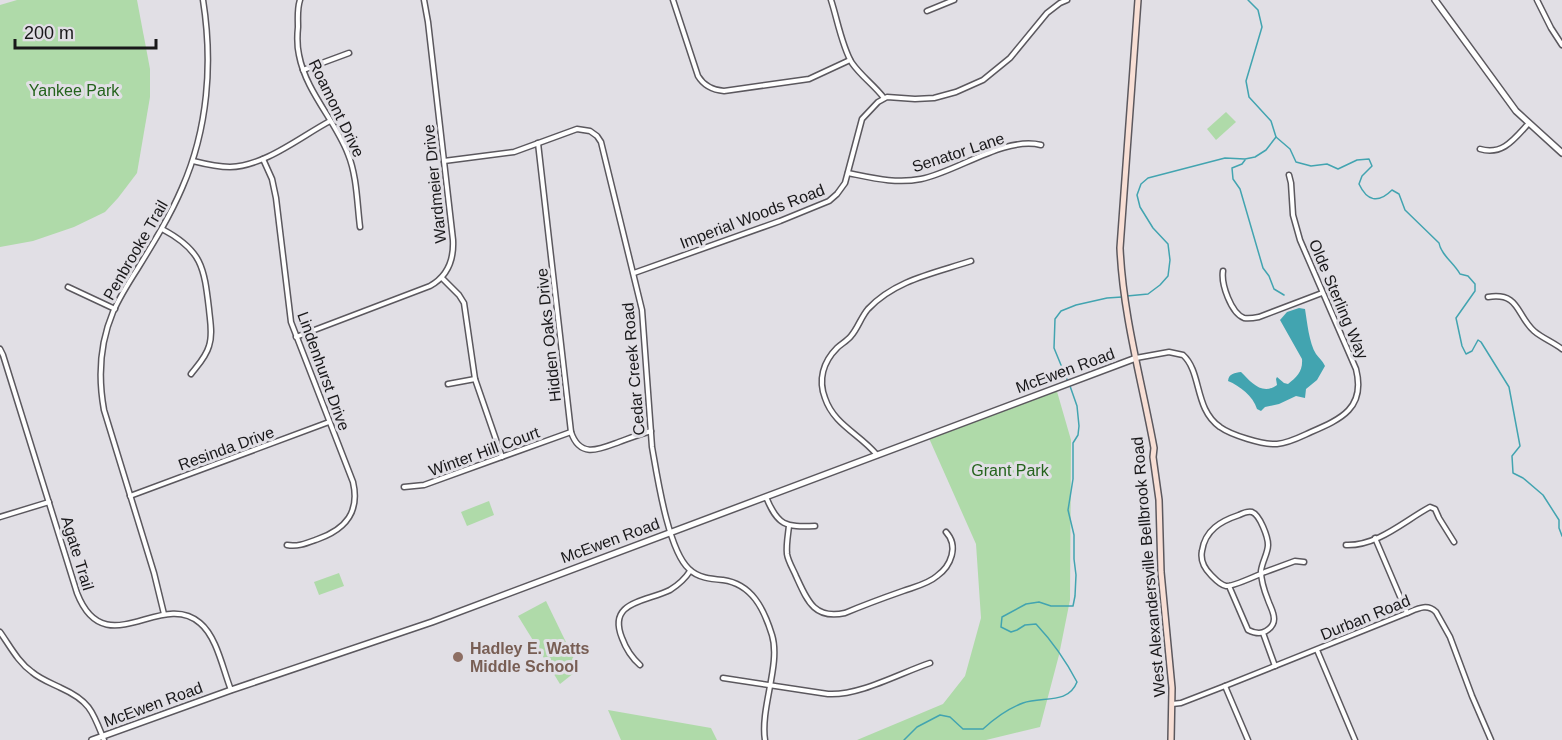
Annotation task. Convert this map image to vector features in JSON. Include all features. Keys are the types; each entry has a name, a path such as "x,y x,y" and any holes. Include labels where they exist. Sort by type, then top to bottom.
{"main road":[{"name":"West Alexandersville Bellbrook Road","path":"1138,0 1120,260 1127,309 1153,440 1158,487 1161,572 1172,704 1171,740"}],"street":[{"name":"Penbrooke Trail","path":"164,614 154,573 106,417 100,385 102,349 115,309 162,229 193,161 204,115 208,79 203,0"},
{"name":"Roamont Drive","path":"300,0 297,46 303,70 345,147 352,166 360,226"},
{"name":"Wardmeier Drive","path":"424,0 454,249 449,268 442,278"},
{"path":"673,0 698,76 705,85 714,89 724,91 801,81 818,76 850,60"},
{"path":"831,0 850,60 862,75 884,98 915,99 934,98 956,92 983,80 1004,64 1047,13 1059,2 1067,0"},
{"path":"927,11 954,0"},
{"path":"1435,0 1504,96 1528,123 1562,153"},
{"path":"1538,0 1562,45"},
{"path":"303,70 349,53"},
{"name":"Imperial Woods Road","path":"634,273 829,201 844,183 862,119 884,98"},
{"path":"193,161 217,167 246,165 263,159 330,121"},
{"path":"1480,149 1491,152 1502,149 1514,140 1528,123"},
{"name":"Cedar Creek Road","path":"444,161 506,154 577,129 586,129 597,136 603,147 644,323 655,467 670,532 678,554 690,571"},
{"name":"Hidden Oaks Drive","path":"538,143 571,432"},
{"name":"Senator Lane","path":"848,173 874,179 906,181 933,176 1004,148 1028,143 1041,145"},
{"name":"Lindenhurst Drive","path":"263,159 272,179 276,198 291,322 356,494 354,507 345,524 333,533 302,544 286,545"},
{"name":"Olde Sterling Way","path":"1136,358 1169,352 1183,355 1187,358 1203,404 1214,423 1230,432 1265,443 1287,442 1341,418 1350,409 1356,396 1358,382 1356,369 1300,240 1292,208 1289,175"},
{"path":"162,229 176,236 188,246 204,274 211,339 207,352 191,374"},
{"path":"877,455 839,422 831,412 821,385 825,366 830,356 852,336 864,314 882,296 904,283 971,261"},
{"path":"1223,272 1223,286 1232,306 1243,318 1259,316 1322,293"},
{"path":"296,337 430,286 442,278 464,303 475,379 502,457"},
{"path":"68,287 115,309"},
{"path":"1488,297 1501,296 1510,299 1517,305 1532,329 1562,350"},
{"name":"Agate Trail","path":"0,349 83,605 91,616 106,624 118,626 164,614 176,613 189,616 201,623 207,630 231,690"},
{"name":"McEwen Road","path":"92,740 423,624 1136,358"},
{"path":"448,384 475,379"},
{"name":"Resinda Drive","path":"130,496 329,422"},
{"path":"571,432 576,443 581,447 594,450 651,430"},
{"name":"Winter Hill Court","path":"404,486 424,485 571,432"},
{"path":"766,496 774,514 789,526 815,526"},
{"path":"0,517 49,502"},
{"path":"1346,545 1359,544 1375,538 1430,507 1436,509 1454,542"},
{"path":"1229,586 1246,627 1254,633 1263,633 1272,626 1274,620 1261,574 1268,544 1258,518 1254,513 1248,512 1217,525 1208,533 1204,542 1202,559 1205,570 1220,584 1229,586 1261,574 1295,561 1304,562"},
{"path":"789,526 787,554 804,595 815,609 832,615 845,613 936,577 947,565 952,551 951,537 946,532"},
{"path":"1375,538 1407,613"},
{"path":"640,665 626,649 618,629 620,615 628,606 673,588 690,571 703,577 735,583 746,588 756,599 774,645 764,726 765,740"},
{"name":"Durban Road","path":"1172,704 1181,703 1426,607 1436,612 1450,637 1491,740"},
{"path":"0,632 19,660 31,672 76,695 86,703 103,738"},
{"path":"1263,633 1275,666"},
{"path":"1317,650 1355,740"},
{"path":"723,678 828,694 842,694 930,663"},
{"path":"1225,686 1248,740"}],"green space":[{"name":"Yankee Park","path":"17,0 137,0 150,69 150,97 137,173 105,212 74,227 33,241 0,247 0,5"},
{"path":"1226,112 1236,122 1216,140 1207,129"},
{"name":"Grant Park","path":"1056,388 1071,440 1070,600 1059,655 1040,727 986,740 857,740 943,704 965,676 981,618 976,544 928,436"},
{"path":"489,501 494,515 467,526 461,512"},
{"path":"339,573 344,586 319,595 314,582"},
{"path":"546,601 579,669 560,684 518,616"},
{"path":"608,710 711,728 717,740 621,740"}],"water":[{"path":"1299,308 1305,309 1312,344 1325,366 1317,380 1306,389 1305,398 1296,396 1279,404 1265,407 1261,411 1257,409 1249,396 1228,381 1229,378 1241,372 1257,386 1266,389 1277,385 1277,377 1288,384 1294,379 1299,373 1302,359 1280,320 1287,312"}],"waterway":[{"path":"1127,296 1148,294 1168,276 1170,260 1168,244 1153,228 1140,207 1137,195 1141,184 1148,178 1225,158 1255,157 1266,150 1276,137 1271,121 1249,97 1246,81 1262,27 1258,10 1248,0"},
{"path":"1276,137 1290,149 1296,162 1311,166 1327,164 1338,169 1357,160 1369,159 1372,166 1362,176 1359,184 1362,190 1373,199 1378,199 1392,190 1399,194 1405,210 1439,243 1442,251 1460,274 1468,276 1475,284 1475,291 1456,318 1462,346 1466,354 1472,351 1478,340 1481,342 1509,387 1520,446 1512,456 1513,473 1523,478 1543,495 1559,520 1562,536"},
{"path":"1245,160 1242,164 1232,168 1233,179 1240,189 1263,268 1274,289 1284,295"},
{"path":"1068,382 1054,348 1055,319 1061,311 1076,305 1122,297"},
{"path":"904,740 917,727 940,715 950,717 963,729 983,729 1017,705 1061,697 1073,689 1077,682 1058,652 1036,624 1025,625 1011,632 1001,627 1002,617 1026,604 1039,602 1051,606 1073,606 1076,575 1074,535 1068,510 1073,479 1073,443 1078,435 1079,426 1077,406 1070,386"}],"place":[{"name":"Hadley E. Watts Middle School","path":"458,657"}]}
